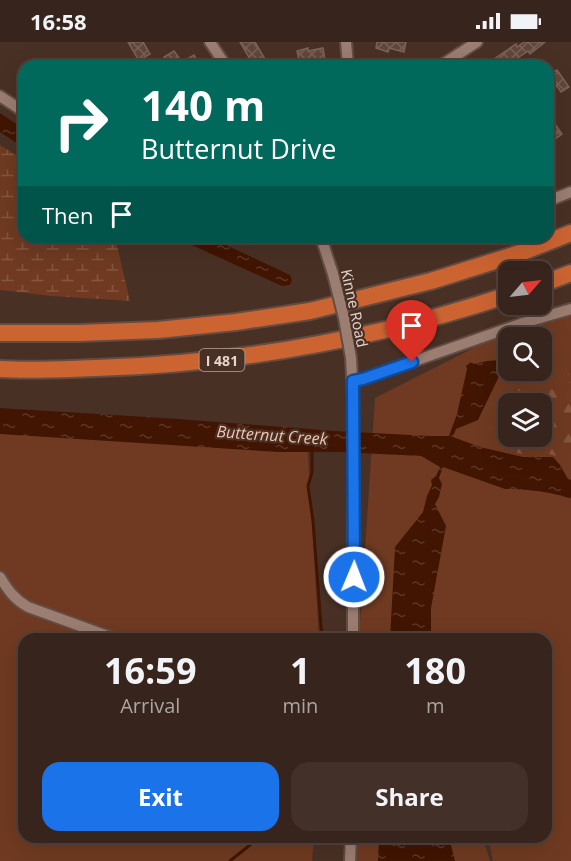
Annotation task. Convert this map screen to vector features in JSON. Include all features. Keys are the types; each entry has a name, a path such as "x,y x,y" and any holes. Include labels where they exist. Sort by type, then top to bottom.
{"highway":[{"path":"554,240 571,233"},
{"path":"0,333 158,330 310,311 431,281 546,243"},
{"path":"552,280 571,273"},
{"name":"I 481","path":"0,369 132,367 223,360 283,351 394,328 498,298"}],"street":[{"path":"210,42 221,60"},
{"path":"346,42 348,60"},
{"path":"449,60 477,42"},
{"path":"0,96 18,108"},
{"path":"554,199 571,192"},
{"name":"Kinne Road","path":"323,243 344,318 353,381 353,633"},
{"path":"353,381 571,309"},
{"path":"0,577 18,602 100,633"},
{"path":"350,861 351,843"}],"green space":[{"path":"0,145 18,156 18,243 116,243 130,301 0,290"},
{"path":"571,309 571,861 493,861 489,843 552,843 552,633 359,633 361,608 358,556 365,551 375,398 498,336 498,381 552,381 552,327 515,327"},
{"path":"571,367 571,374 557,379 556,384 571,382 571,465 560,457 542,452 521,454 498,448 486,436 498,409 498,447 552,447 552,393 505,393 511,381 552,381 552,370"},
{"path":"0,417 307,439 319,633 18,633 18,843 314,843 312,861 0,861"},
{"path":"346,843 485,843 490,861 345,861"}],"water":[{"path":"0,113 18,125 18,144 0,132"},
{"path":"187,243 222,243 290,275 292,280 290,285 282,286"},
{"name":"Butternut Creek","path":"498,360 498,378 478,420 456,429 453,437 480,447 523,457 553,457 571,480 571,499 539,491 505,489 443,467 439,478 442,484 435,504 446,526 431,608 431,633 390,633 395,547 423,512 432,485 431,480 436,476 440,467 421,456 278,452 0,434 0,408 335,431 449,436 457,414 466,366 471,362 474,364"},
{"path":"379,843 450,843 455,861 378,861"}],"building":[{"path":"128,42 143,42 150,54 138,60"},
{"path":"240,42 255,42 266,60 250,60"},
{"path":"377,42 406,42 404,52 389,48 388,52 376,48"},
{"path":"524,42 545,42 530,54 528,51 515,60 493,60 516,44 517,47"},
{"path":"323,48 325,60 299,60 297,51"},
{"path":"174,51 181,60 166,60 164,57"},
{"path":"194,55 196,60 185,60"},
{"path":"557,70 569,87 561,92 554,82 554,72"},
{"path":"554,123 562,134 554,140"}],"waterway":[{"name":"Butternut Creek","path":"312,450 312,472 308,486 322,633"},
{"path":"230,861 252,843"}],"route":[{"path":"354,577 353,381 412,362"}]}
